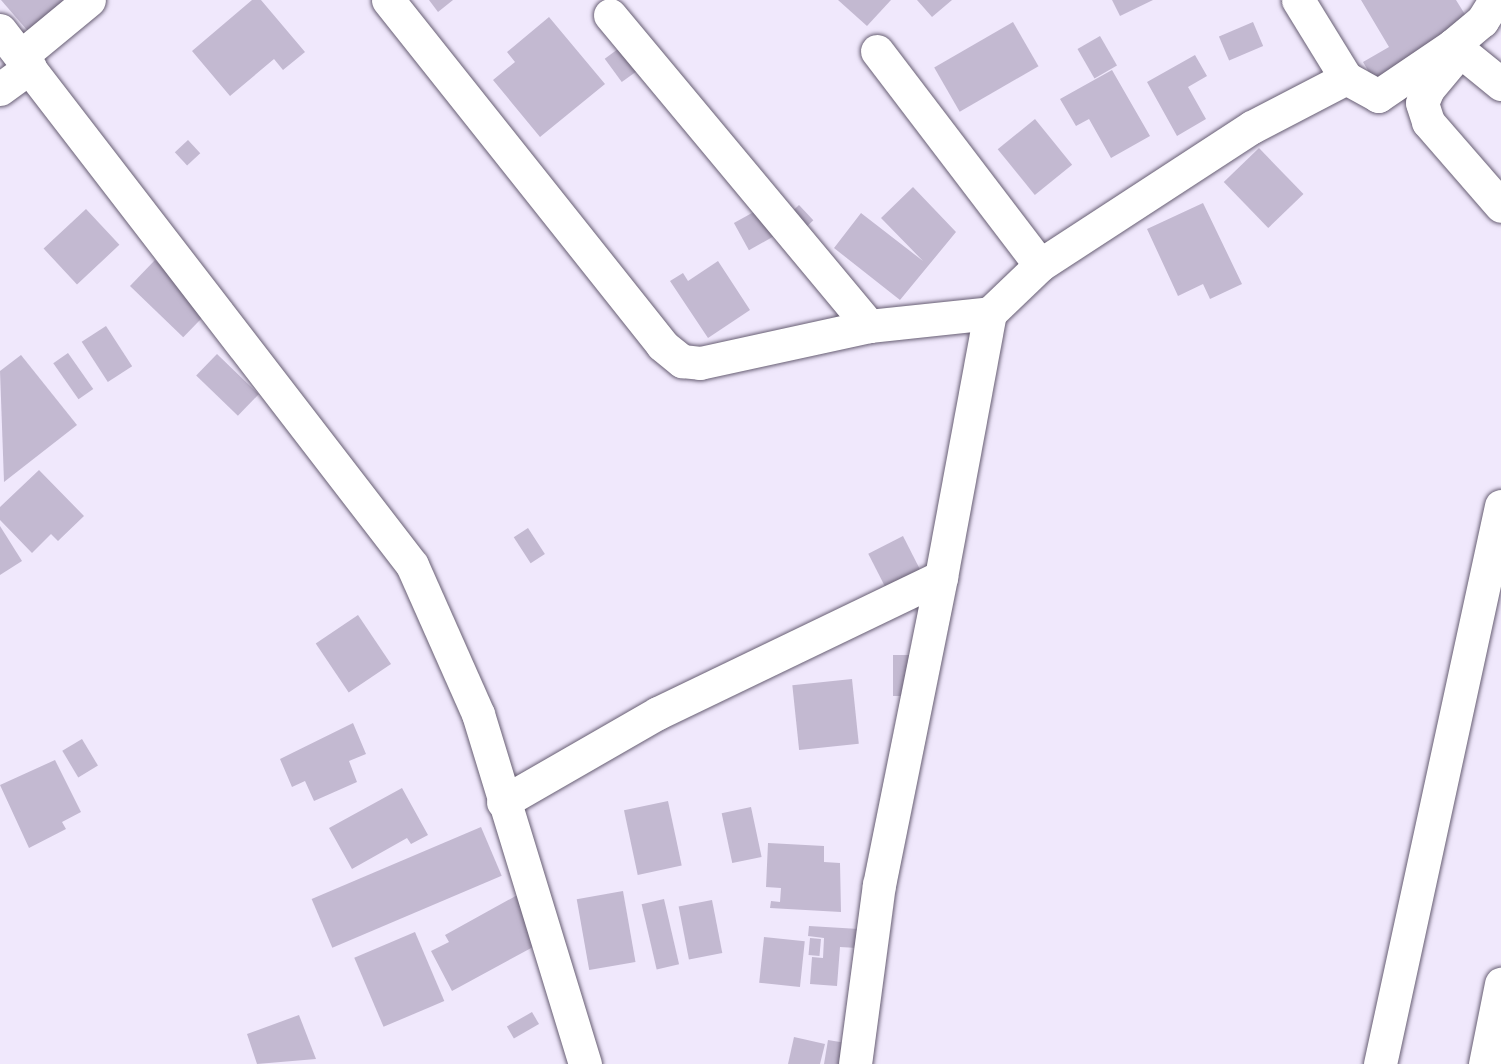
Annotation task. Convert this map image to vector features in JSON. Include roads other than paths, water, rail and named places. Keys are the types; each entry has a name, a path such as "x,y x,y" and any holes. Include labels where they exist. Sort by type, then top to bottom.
{"street":[{"path":"0,89 89,0"},
{"path":"388,0 662,345 682,360 700,363 869,326 990,313"},
{"path":"1298,0 1346,78 1378,96 1457,48"},
{"path":"1495,0 1482,22 1457,48 1422,103 1428,122 1501,206"},
{"path":"610,15 869,326"},
{"path":"0,30 412,565 478,714 585,1064"},
{"path":"1457,48 1501,84"},
{"path":"877,51 1040,265"},
{"path":"855,1064 879,885 941,577 990,313 1040,265 1252,127 1346,78"},
{"path":"1380,1064 1501,506"},
{"path":"503,802 658,713 941,577"},
{"path":"1485,1064 1501,984"}]}
